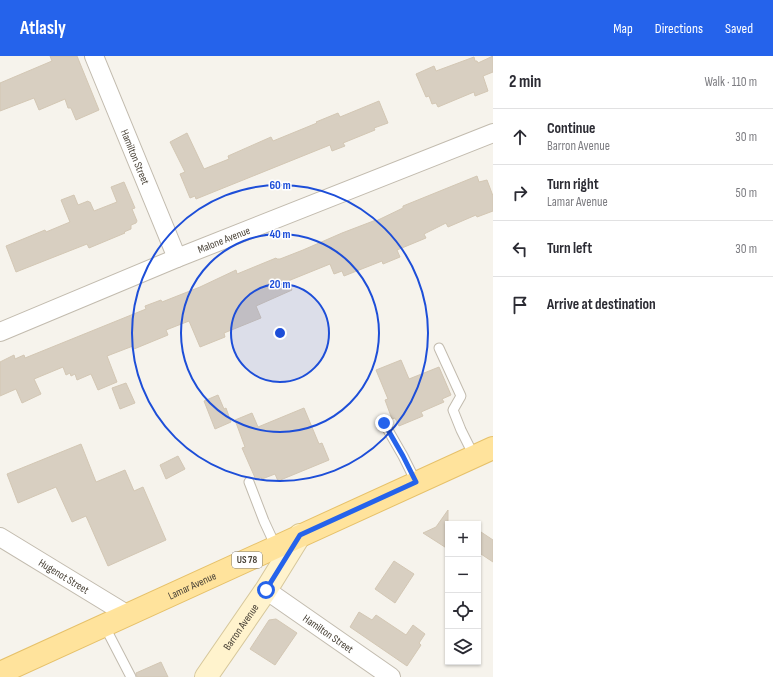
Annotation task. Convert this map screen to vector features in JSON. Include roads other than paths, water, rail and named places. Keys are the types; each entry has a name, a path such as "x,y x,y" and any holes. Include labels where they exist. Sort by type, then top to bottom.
{"main road":[{"name":"Lamar Avenue","path":"14,669 104,624 484,452"},
{"name":"Barron Avenue","path":"206,677 266,590 300,535"}],"street":[{"name":"Hamilton Street","path":"94,56 177,258"},
{"name":"Malone Avenue","path":"0,332 177,258 493,133"},
{"name":"Hugenot Street","path":"0,537 128,614"},
{"name":"Hamilton Street","path":"266,590 391,677"}],"lane":[{"path":"439,348 461,396 453,410 460,430 484,452"},
{"path":"384,423 416,482"},
{"path":"249,482 276,547"},
{"path":"104,624 131,677"}]}
